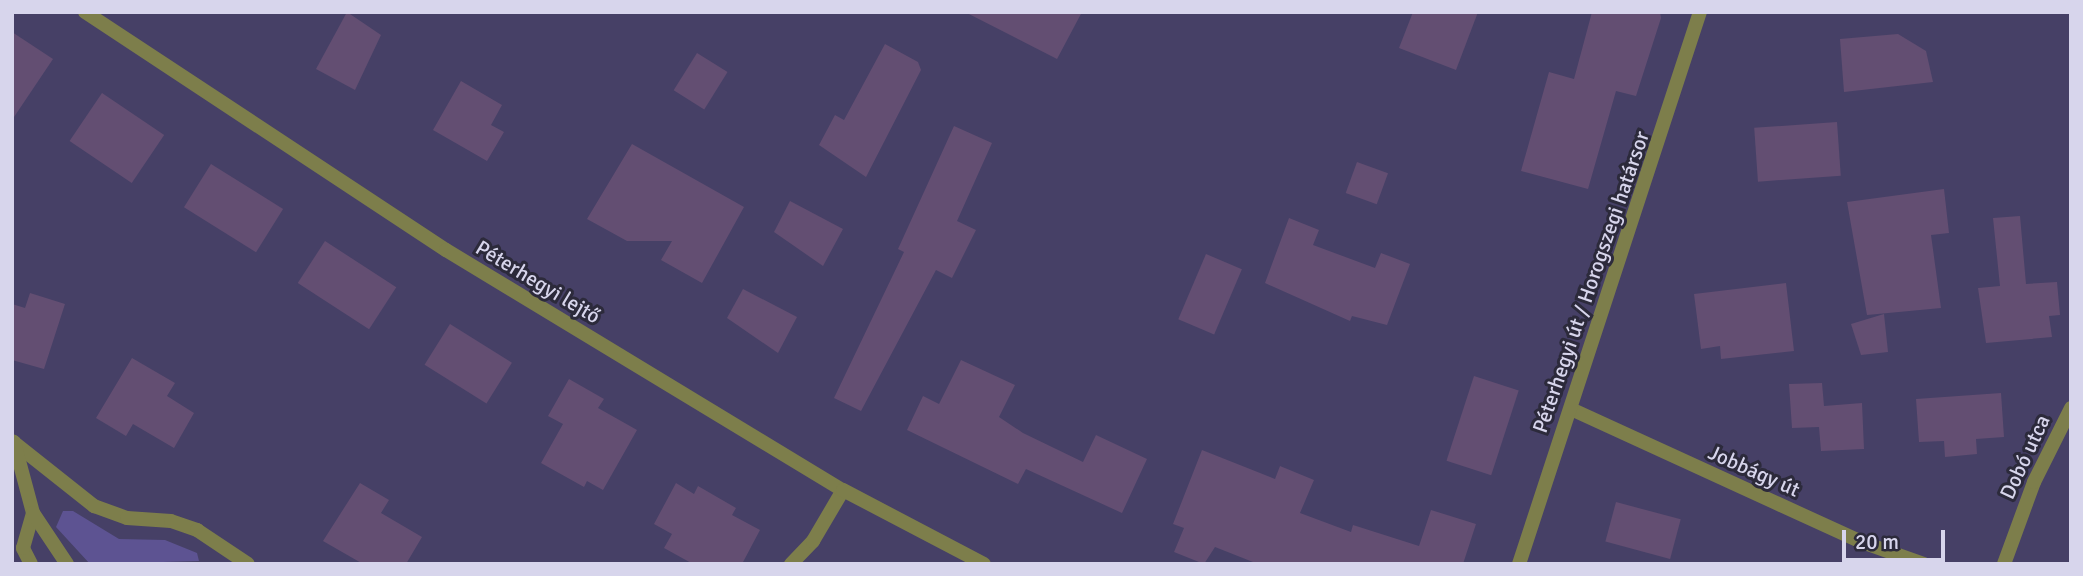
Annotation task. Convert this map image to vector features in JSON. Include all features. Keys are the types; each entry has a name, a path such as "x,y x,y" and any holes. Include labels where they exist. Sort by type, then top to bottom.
{"street":[{"name":"Péterhegyi lejtő","path":"85,12 446,250 843,490 984,564"},
{"name":"Péterhegyi út / Horogszegi határsor","path":"1519,564 1700,12"},
{"name":"Dobó utca","path":"2004,564 2034,482 2071,408"},
{"name":"Jobbágy út","path":"1571,409 1859,541 1924,564"},
{"path":"13,442 33,513 67,564"},
{"path":"13,442 94,506 127,518 171,520 197,530 248,564"},
{"path":"790,564 813,541 843,490"},
{"path":"32,564 23,548 33,513"}],"shaded area":[{"path":"63,511 73,511 119,539 165,540 197,553 199,561 90,564 56,527"}],"building":[{"path":"347,12 381,35 355,90 316,69"},
{"path":"965,12 1082,12 1057,59"},
{"path":"1413,12 1478,12 1456,70 1399,48"},
{"path":"1592,12 1660,12 1661,18 1636,96 1616,91 1588,189 1521,171 1549,72 1574,79"},
{"path":"12,32 53,59 12,120"},
{"path":"1898,34 1926,51 1933,82 1844,92 1840,39"},
{"path":"885,44 918,62 921,70 866,177 819,145 835,115 844,120"},
{"path":"697,53 728,72 704,109 674,90"},
{"path":"461,81 502,105 491,125 504,132 487,161 433,130"},
{"path":"102,93 164,135 132,183 70,141"},
{"path":"1837,122 1841,176 1758,182 1754,128"},
{"path":"954,126 992,143 957,221 976,230 952,278 936,270 861,411 834,398 904,252 898,249"},
{"path":"632,144 744,207 702,283 661,260 672,241 627,241 587,219"},
{"path":"1357,162 1388,173 1377,204 1346,193"},
{"path":"211,164 283,209 256,252 184,207"},
{"path":"1944,189 1949,233 1931,235 1941,308 1867,315 1847,202"},
{"path":"790,201 843,229 823,266 774,232"},
{"path":"2020,216 2026,284 2057,282 2060,315 2049,316 2052,337 1986,343 1978,288 2000,286 1993,218"},
{"path":"1289,218 1319,230 1313,245 1375,268 1381,253 1410,264 1387,325 1352,316 1350,321 1265,283"},
{"path":"325,241 396,287 369,329 298,283"},
{"path":"1206,254 1242,269 1214,335 1178,319"},
{"path":"1786,283 1794,351 1721,359 1720,346 1701,349 1694,294"},
{"path":"743,289 797,317 778,353 727,318"},
{"path":"30,293 65,304 44,369 12,360 12,304 25,308"},
{"path":"1884,314 1888,352 1861,355 1851,324"},
{"path":"450,324 512,363 486,403 425,365"},
{"path":"132,358 175,383 167,396 194,413 174,448 133,424 126,436 96,418"},
{"path":"961,360 1015,385 999,417 1023,433 1083,462 1096,435 1147,459 1122,513 1026,469 1018,484 907,430 923,396 939,404"},
{"path":"1474,376 1519,391 1491,475 1446,461"},
{"path":"569,379 604,399 598,408 637,430 603,490 587,481 584,487 541,463 563,424 548,416"},
{"path":"1822,383 1824,406 1862,403 1864,449 1821,451 1819,427 1792,428 1789,384"},
{"path":"2001,393 2004,437 1976,439 1977,454 1945,457 1944,441 1919,442 1916,399"},
{"path":"1202,450 1275,479 1280,466 1314,480 1300,513 1351,532 1353,525 1419,546 1431,510 1476,524 1463,564 1258,564 1215,547 1204,564 1174,552 1184,528 1173,524"},
{"path":"360,483 389,500 381,513 422,537 406,564 363,564 323,541"},
{"path":"676,483 694,494 698,486 736,508 732,515 760,530 742,564 693,564 664,548 672,534 654,524"},
{"path":"1616,502 1681,519 1670,559 1605,542"}]}
